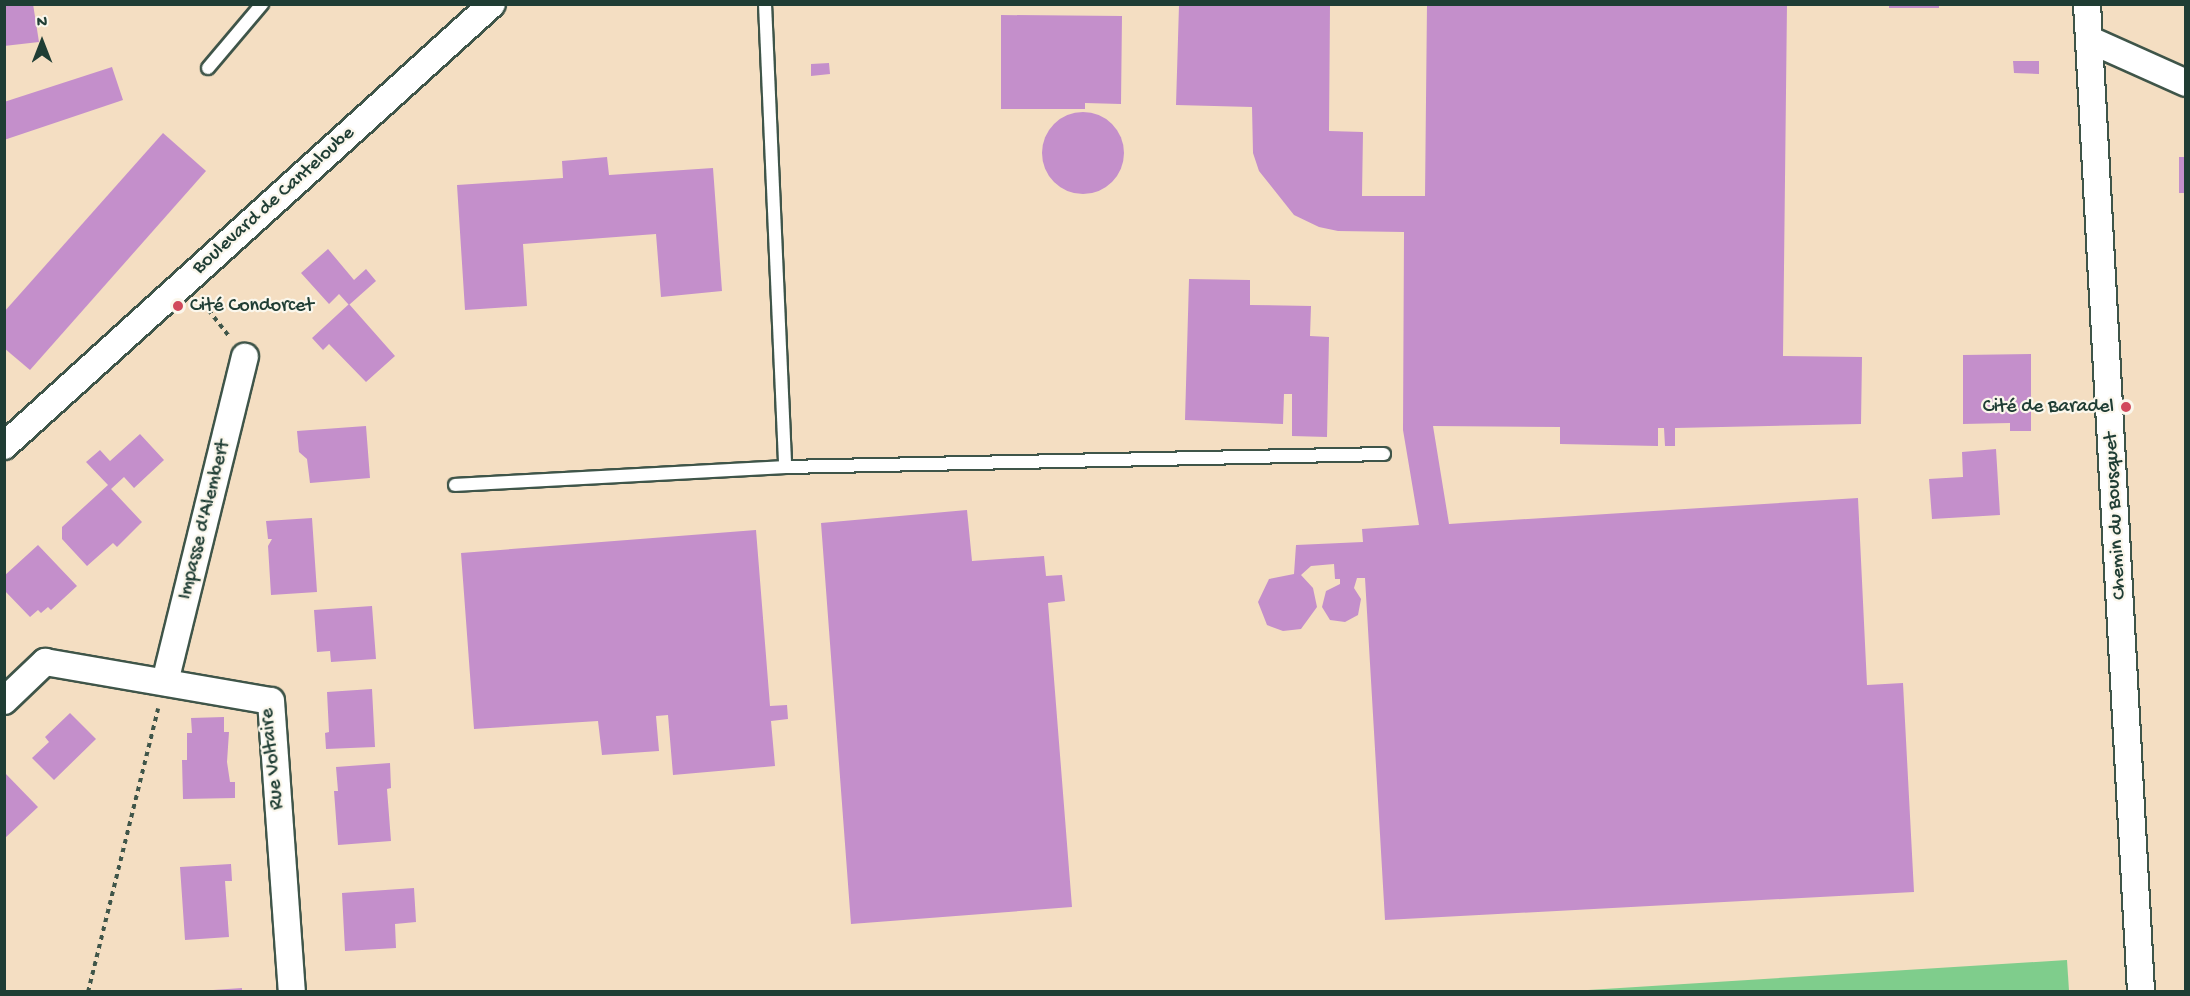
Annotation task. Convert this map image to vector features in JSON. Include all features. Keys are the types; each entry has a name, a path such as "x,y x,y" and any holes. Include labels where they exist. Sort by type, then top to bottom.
{"street":[{"name":"Boulevard de Canteloube","path":"4,446 492,4"},
{"name":"Chemin du Bousquet","path":"2087,4 2141,992"},
{"path":"2090,40 2186,83"},
{"name":"Impasse d'Alembert","path":"165,682 245,357"},
{"name":"Rue Voltaire","path":"4,701 45,662 271,701 292,992"}],"lane":[{"path":"208,68 262,4"},
{"path":"765,4 785,467"},
{"path":"455,485 785,467 1384,454"}],"path":[{"path":"186,281 245,357"},
{"path":"88,992 165,682"}],"green space":[{"path":"2067,960 2069,991 1572,991"}],"building":[{"path":"4,4 33,4 39,42 4,46"},
{"path":"1427,4 1787,4 1783,356 1862,357 1861,424 1675,428 1675,446 1665,446 1664,428 1658,428 1658,446 1560,444 1560,427 1433,426 1449,524 1858,498 1867,685 1903,683 1914,892 1385,920 1365,578 1357,578 1354,588 1361,599 1358,615 1345,622 1330,620 1322,607 1326,591 1340,584 1340,579 1335,579 1334,564 1311,566 1301,575 1313,588 1317,607 1301,629 1283,631 1267,625 1258,602 1269,579 1294,574 1296,545 1363,542 1362,529 1419,525 1403,430 1404,232 1338,231 1319,227 1294,215 1259,171 1253,153 1252,107 1176,105 1179,5 1330,5 1329,131 1363,132 1362,196 1425,196"},
{"path":"1889,4 1939,4 1939,8 1889,8"},
{"path":"1001,15 1122,16 1121,104 1085,103 1085,109 1001,109"},
{"path":"2013,61 2039,61 2039,74 2014,73"},
{"path":"829,63 830,74 811,76 811,64"},
{"path":"112,67 123,100 4,140 4,102"},
{"path":"1083,112 1099,115 1112,124 1121,137 1124,153 1121,169 1112,182 1099,191 1083,194 1067,191 1054,182 1045,169 1042,153 1045,137 1054,124 1067,115"},
{"path":"163,133 206,171 30,370 4,348 4,312"},
{"path":"607,157 609,175 713,168 722,291 661,297 656,234 523,244 527,306 465,310 457,185 563,178 562,161"},
{"path":"2179,157 2186,157 2186,193 2179,193"},
{"path":"328,249 354,280 366,269 376,281 349,305 339,294 329,304 301,273"},
{"path":"1189,279 1250,280 1250,305 1311,306 1310,336 1329,337 1327,437 1292,436 1292,394 1284,394 1283,424 1185,420"},
{"path":"349,304 395,356 366,382 329,344 323,350 312,338"},
{"path":"2031,354 2031,431 2010,431 2010,423 1963,424 1963,355"},
{"path":"366,426 370,478 310,483 307,459 299,452 297,431"},
{"path":"140,434 164,460 134,488 124,477 111,489 142,522 117,547 113,543 87,566 62,539 62,527 108,485 86,462 100,450 110,461"},
{"path":"1996,449 2000,515 1932,519 1929,479 1963,477 1962,452"},
{"path":"967,510 972,561 1044,556 1046,576 1062,575 1065,601 1048,603 1072,907 851,924 821,523"},
{"path":"312,518 317,592 271,595 268,546 272,539 268,539 266,521"},
{"path":"756,530 770,706 787,705 788,719 771,721 775,766 673,775 668,715 656,716 659,751 602,755 598,721 474,729 461,553"},
{"path":"38,545 77,586 51,610 48,607 41,613 38,610 30,617 4,590 4,576"},
{"path":"372,606 376,659 331,662 330,651 317,652 314,610"},
{"path":"372,689 375,747 326,749 325,733 329,732 327,692"},
{"path":"70,713 96,739 54,780 32,758 49,742 45,737"},
{"path":"224,717 224,732 229,732 227,762 230,782 235,782 235,798 183,799 182,760 187,760 187,733 192,733 191,718"},
{"path":"390,763 391,788 387,789 391,841 338,845 334,791 338,791 336,767"},
{"path":"4,772 38,807 4,839"},
{"path":"231,864 232,881 225,881 229,937 185,940 180,867"},
{"path":"414,888 416,922 395,924 396,948 345,951 342,893"},
{"path":"242,988 242,992 213,992 213,990"}],"place":[{"name":"Cité Condorcet","path":"178,306"},
{"name":"Cité de Baradel","path":"2126,407"}]}
